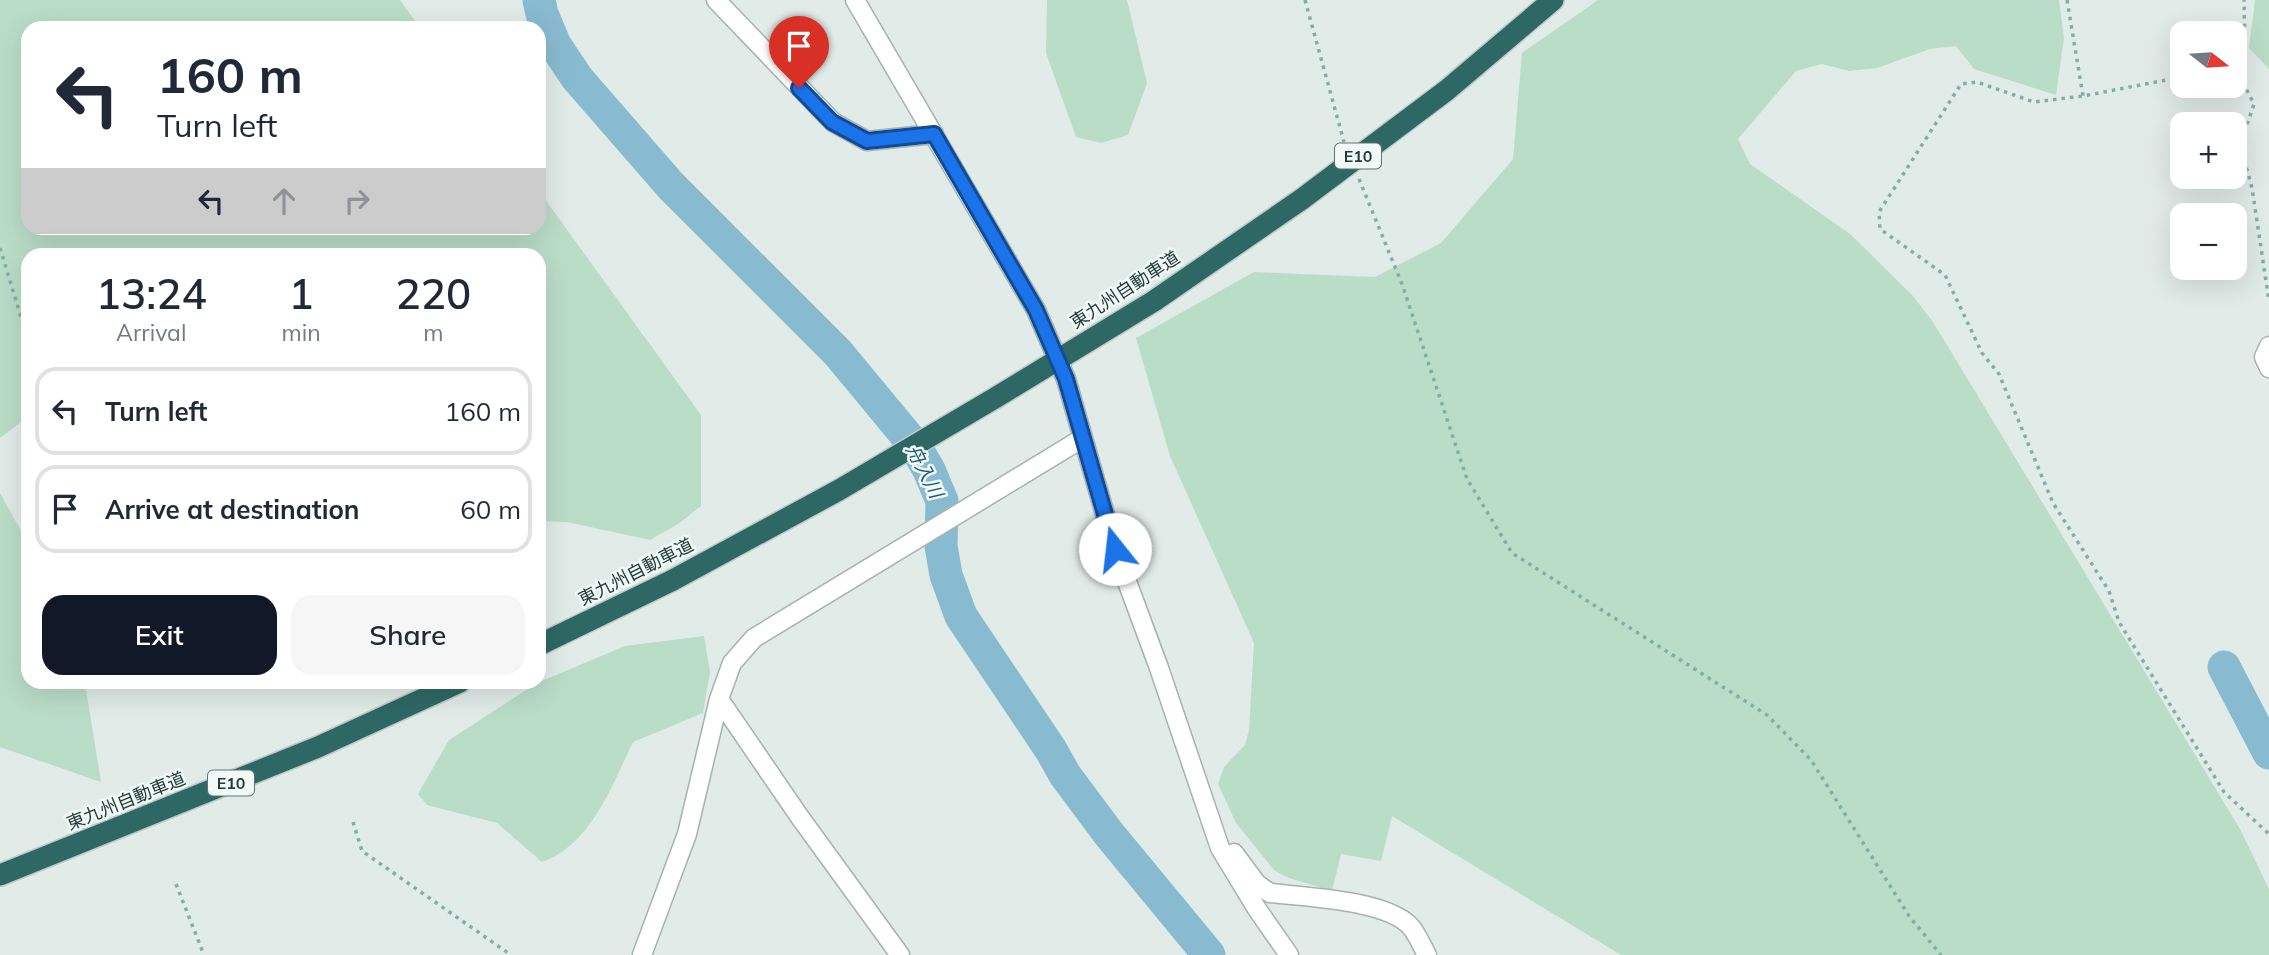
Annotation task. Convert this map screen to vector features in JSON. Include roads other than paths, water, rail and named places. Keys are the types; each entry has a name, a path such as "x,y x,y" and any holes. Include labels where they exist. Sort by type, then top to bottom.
{"highway":[{"name":"東九州自動車道","path":"546,642 673,580 839,490 1154,300 1301,199 1447,90 1553,0"},
{"name":"東九州自動車道","path":"0,876 318,747 445,689"}],"street":[{"path":"716,0 832,122 867,141 934,134"},
{"path":"855,0 1036,310 1066,379 1115,549 1220,848 1256,909 1289,955"},
{"path":"2269,346 2264,357 2269,368"},
{"path":"642,955 687,834 719,699 732,663 754,638 1083,438"},
{"path":"719,699 799,816 900,955"},
{"path":"1220,848 1230,848 1257,884 1270,893 1370,905 1391,914 1410,925 1427,955"}],"waterway":[{"name":"舟入川","path":"539,0 545,21"},
{"name":"舟入川","path":"546,24 555,45 577,78 671,186 838,353 915,446 942,501 941,546 946,575 961,616 1065,775 1109,834 1209,955"},
{"path":"2224,667 2269,753"}]}
